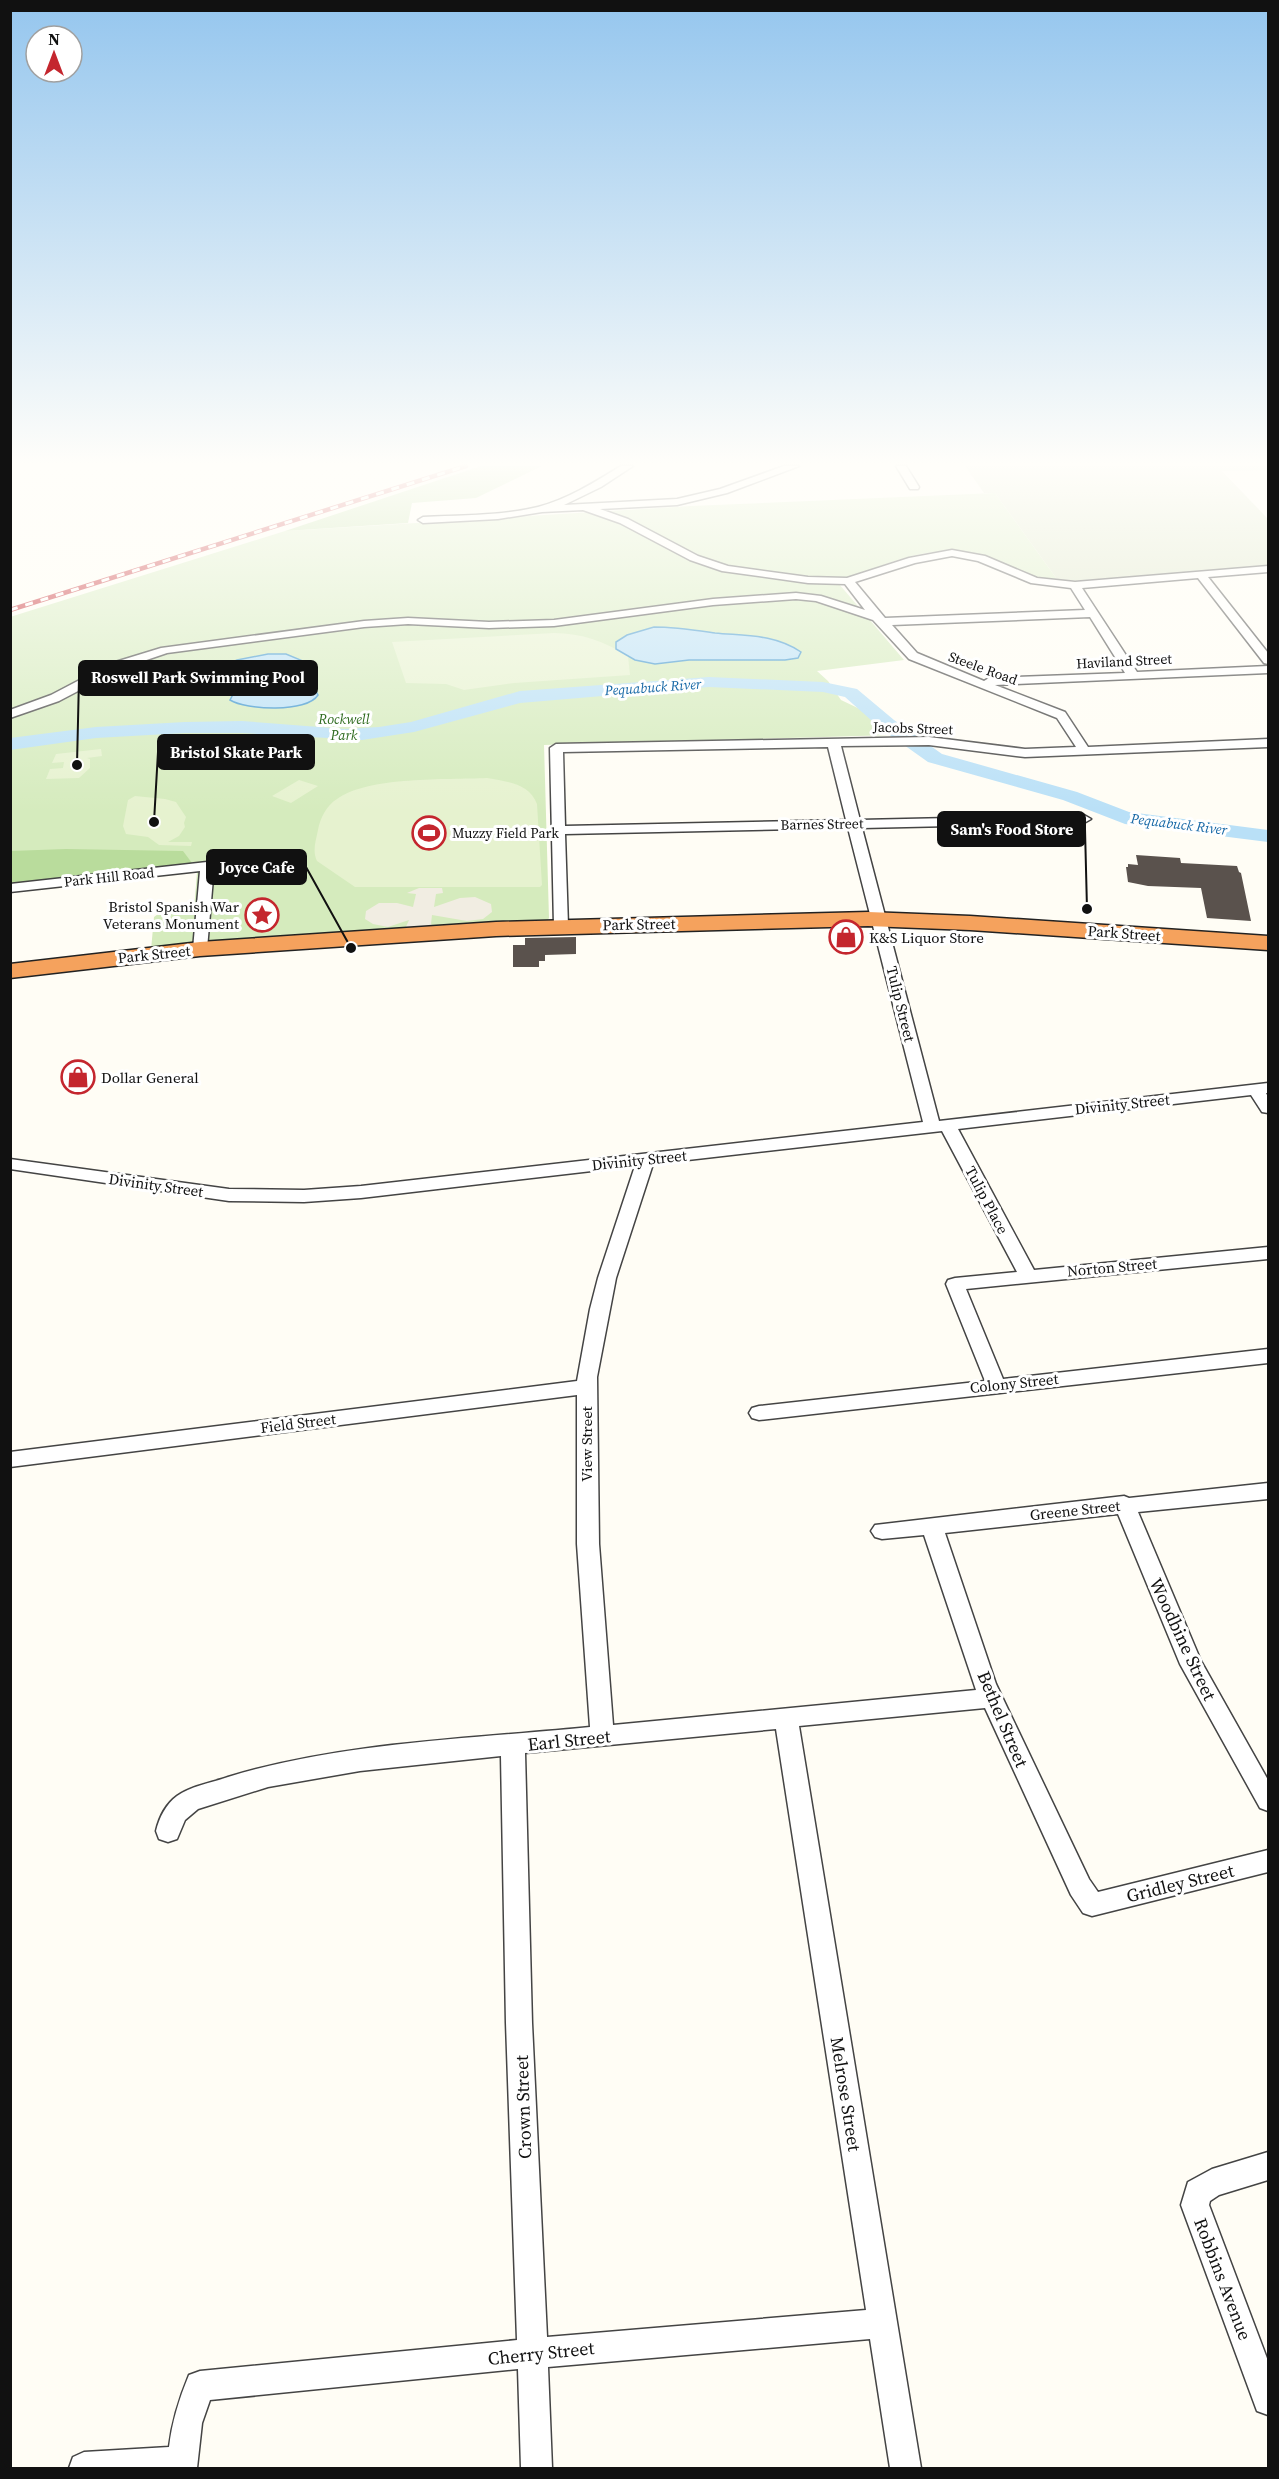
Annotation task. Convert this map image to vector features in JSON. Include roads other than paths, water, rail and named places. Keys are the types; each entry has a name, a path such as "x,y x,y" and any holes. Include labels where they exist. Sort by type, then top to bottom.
{"highway":[{"name":"Park Street","path":"10,971 200,949 561,926 879,919 1269,943"}],"street":[{"name":"Steele Road","path":"849,582 913,656 1061,715 1085,751"},
{"path":"1042,582 1075,585 1117,582"},
{"path":"1207,582 1269,660"},
{"path":"1075,585 1133,675"},
{"path":"10,714 56,699 116,666 165,650 364,624 408,621 489,625 554,623 713,602 796,596 817,598 880,620 1093,613"},
{"name":"Haviland Street","path":"981,683 1269,670"},
{"name":"Jacobs Street","path":"559,830 556,748 929,741 1025,753 1269,743"},
{"name":"Tulip Street","path":"833,742 879,919 939,1125"},
{"name":"Barnes Street","path":"559,830 1084,819"},
{"path":"559,830 561,926"},
{"name":"Park Hill Road","path":"10,888 207,866 200,949"},
{"path":"1262,1089 1269,1108"},
{"name":"Divinity Street","path":"10,1164 229,1195 304,1196 361,1192 1262,1089"},
{"name":"Tulip Place","path":"939,1125 1028,1275"},
{"name":"View Street","path":"602,1736 588,1544 586,1387 599,1309 646,1159"},
{"name":"Norton Street","path":"996,1385 956,1284 1028,1275 1269,1253"},
{"name":"Colony Street","path":"759,1413 1269,1356"},
{"name":"Field Street","path":"10,1460 586,1387"},
{"name":"Greene Street","path":"882,1531 1124,1504 1269,1491"},
{"name":"Woodbine Street","path":"1124,1504 1191,1664 1269,1801"},
{"name":"Bethel Street","path":"932,1526 991,1698 1080,1887 1092,1905"},
{"name":"Earl Street","path":"168,1831 169,1824 184,1805 198,1797 242,1783 325,1765 406,1755 991,1698"},
{"name":"Melrose Street","path":"786,1719 906,2469"},
{"name":"Crown Street","path":"513,1746 519,2023 537,2469"},
{"name":"Gridley Street","path":"1092,1905 1269,1861"},
{"name":"Robbins Avenue","path":"1269,2166 1212,2183 1198,2192 1195,2205 1269,2400"},
{"name":"Cherry Street","path":"183,2465 187,2423 200,2386 883,2323"},
{"path":"84,2469 183,2465"}],"water":[{"path":"654,627 760,637 781,642 801,652 798,658 785,660 689,660 655,664 635,660 616,649 616,642 627,635"},
{"path":"268,654 286,654 303,661 296,673 296,678 314,688 318,695 312,701 302,705 276,708 249,706 230,700 238,685 214,670 237,660"}],"waterway":[{"name":"Pequabuck River","path":"10,744 126,730 185,727 242,727 328,734 379,733 414,726 520,697 709,682 823,687 851,693 887,724 935,758 1070,796 1125,818 1268,836"}],"railway":[{"path":"10,610 100,582"}],"place":[{"name":"Roswell Park Swimming Pool","path":"77,765"},
{"name":"Bristol Skate Park","path":"154,822"},
{"name":"Muzzy Field Park","path":"429,833"},
{"name":"Sam's Food Store","path":"1087,909"},
{"name":"Bristol Spanish War Veterans Monument","path":"262,915"},
{"name":"K&S Liquor Store","path":"846,937"},
{"name":"Joyce Cafe","path":"351,948"},
{"name":"Dollar General","path":"78,1077"}],"park label":[{"name":"Rockwell Park","path":"344,728"}]}
